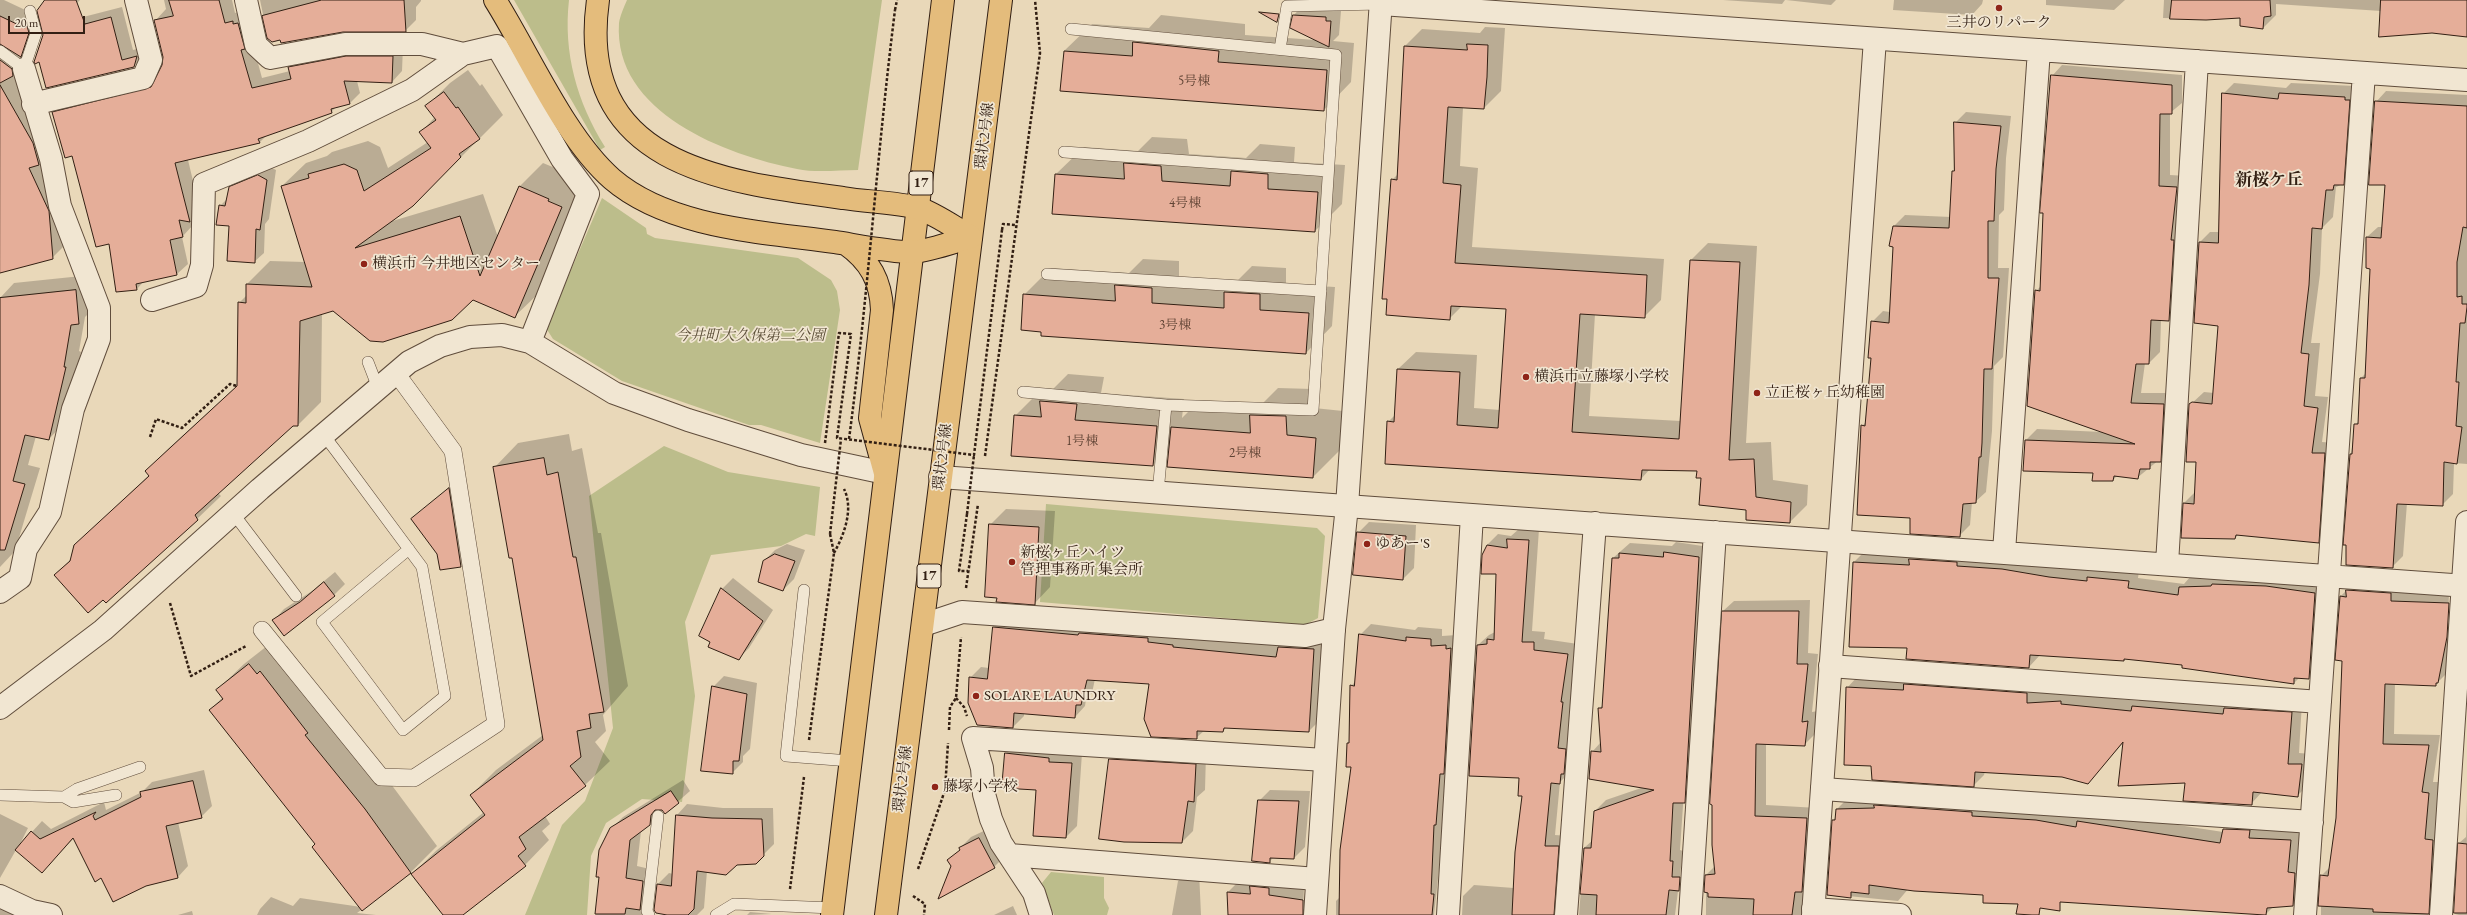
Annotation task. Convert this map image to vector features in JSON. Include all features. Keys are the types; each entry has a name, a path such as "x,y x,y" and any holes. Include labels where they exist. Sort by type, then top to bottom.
{"main road":[{"path":"495,0 556,104 588,153 612,179 640,199 672,213 727,226 846,244 912,252 971,237"},
{"path":"598,0 595,52 606,90 627,124 656,151 702,172 763,188 918,208 971,237"},
{"name":"17","path":"832,912 944,0"},
{"name":"環状2号線","path":"886,915 1001,0"},
{"path":"846,244 860,254 874,272 881,293 882,310 870,418 885,473"}],"street":[{"path":"33,104 143,78 151,60 136,0"},
{"path":"246,0 256,46 270,58 345,44 422,44 463,54"},
{"path":"1315,915 1334,629 1347,506 1381,2 2467,80"},
{"path":"1874,38 1813,912 1900,915"},
{"path":"152,300 196,286 202,265 204,184 308,141 412,90 463,54 497,46 562,159 588,194 530,342"},
{"path":"2004,552 2040,50"},
{"path":"2167,564 2197,61"},
{"path":"0,592 20,578 26,549 50,512 73,409 99,339 104,307 60,206 51,159 33,104 24,69"},
{"path":"2305,915 2364,73"},
{"path":"0,708 103,630 233,513 408,362 440,346 470,337 502,334 530,342 614,393 688,420 801,456 885,473"},
{"path":"257,637 381,778 414,778 496,724 453,451 396,373"},
{"path":"940,477 2465,585"},
{"path":"1448,915 1472,515"},
{"path":"2440,915 2465,585 2467,522"},
{"path":"1566,915 1595,523"},
{"path":"1690,915 1715,532"},
{"path":"923,625 962,612 1305,636 1334,629"},
{"path":"1830,666 2320,702"},
{"path":"1041,915 1034,893 1001,843 991,819 984,794 982,768 973,738 1325,760"},
{"path":"1822,789 2312,822"},
{"path":"1009,855 1317,879"},
{"path":"0,896 38,914"}],"lane":[{"path":"1280,49 1287,6 1381,2"},
{"path":"0,52 24,69 36,33 30,11"},
{"path":"1023,392 1166,405 1313,410 1336,55 1071,29"},
{"path":"1064,152 1328,171"},
{"path":"1048,274 1321,291"},
{"path":"368,362 378,388"},
{"path":"1158,493 1166,405"},
{"path":"323,434 409,549 422,567 445,696 403,730 322,622 409,549"},
{"path":"233,513 296,596"},
{"path":"804,590 786,756 850,761"},
{"path":"64,797 77,789 140,768"},
{"path":"0,795 64,797 73,802 116,795"},
{"path":"649,915 647,911 658,816"},
{"path":"716,915 734,904 788,906 832,912"}],"path":[{"path":"849,439 864,327 878,144 896,0"},
{"path":"917,875 945,790 950,706 956,698 962,612 982,480 1040,53 1036,0"},
{"path":"968,571 959,571 959,562 974,456 1002,230 1003,224 1016,225"},
{"path":"825,443 839,333 851,334 837,438 974,456"},
{"path":"150,437 156,419 182,428 230,384 237,386"},
{"path":"788,906 834,553 830,534 842,439"},
{"path":"169,600 191,676 257,637"},
{"path":"912,902 914,889"},
{"path":"913,896 925,904 924,915"}],"green space":[{"path":"514,0 569,0 568,39 570,58 580,95 595,130 605,147 600,150"},
{"path":"627,0 882,0 858,170 812,171 769,162 738,153 708,140 679,124 654,105 634,82 622,55 619,23"},
{"name":"今井町大久保第二公園","path":"602,198 646,228 647,234 655,238 798,258 831,280 837,291 840,310 820,443 761,425 749,425 622,381 553,339 546,328"},
{"path":"664,446 728,472 820,487 815,536 806,534 781,546 711,555 685,622 695,696 682,802 642,799 606,823 591,856 587,915 525,915 562,825 585,801 613,728 589,496"},
{"path":"1046,504 1317,528 1325,536 1318,618 1305,625 1040,602"},
{"path":"1051,872 1104,877 1104,898 1109,908 1107,915 1054,915 1042,883"}],"building":[{"path":"45,0 76,0 85,24 111,17 122,60 137,56 134,67 46,88 39,62 35,64 34,62 43,35 37,11"},
{"path":"169,0 219,0 225,23 233,21 233,24 238,23 245,49 241,50 252,88 291,79 288,67 346,56 393,56 392,83 344,81 350,104 331,109 332,113 258,139 260,143 175,163 190,222 179,220 183,237 170,240 177,275 136,284 137,290 116,292 109,244 96,247 72,156 65,158 52,112 151,87 162,65 163,57 154,20 173,16"},
{"path":"322,0 404,0 406,32 343,32 281,43 280,40 272,42 267,38 262,16"},
{"path":"2172,0 2270,0 2271,16 2264,17 2263,29 2240,26 2240,18 2206,20 2170,19"},
{"path":"2381,0 2467,0 2467,37 2432,33 2379,37"},
{"path":"1259,12 1279,14 1277,22"},
{"path":"1293,15 1326,17 1326,21 1331,21 1329,47 1290,28"},
{"path":"0,16 25,28 27,26 29,33 21,57 0,44"},
{"path":"1133,42 1219,51 1218,62 1327,70 1324,111 1060,91 1064,51 1132,56"},
{"path":"1467,44 1488,45 1487,77 1484,109 1448,107 1443,183 1461,185 1455,263 1647,275 1645,318 1580,314 1572,432 1679,439 1690,260 1740,262 1729,460 1754,459 1756,497 1791,502 1790,523 1746,520 1746,510 1699,505 1701,478 1696,478 1697,471 1642,470 1641,480 1385,464 1387,421 1394,422 1397,369 1460,372 1457,425 1498,428 1506,309 1451,306 1450,320 1410,317 1386,315 1387,299 1382,299 1391,179 1397,180 1404,46 1467,50"},
{"path":"0,60 12,69 13,76 0,83"},
{"path":"2051,75 2172,85 2172,114 2160,114 2159,186 2177,187 2171,240 2174,240 2169,321 2151,320 2149,364 2136,364 2131,403 2164,404 2161,462 2150,462 2150,469 2140,469 2138,479 2114,476 2113,481 2092,481 2093,473 2023,471 2025,440 2135,444 2027,406 2035,290 2040,291 2043,213 2040,213"},
{"path":"0,85 33,143 39,165 29,168 49,211 53,259 0,273"},
{"path":"444,92 456,108 458,107 480,139 459,154 461,157 413,206 355,248 460,216 480,276 519,186 549,199 548,201 562,207 515,318 473,300 452,320 383,342 370,341 333,311 300,321 298,426 293,426 195,515 198,520 106,603 103,600 88,613 54,575 70,561 74,545 149,476 145,471 237,386 238,302 246,303 246,284 312,287 281,186 309,178 308,174 344,164 357,170 364,191 431,148 419,132 436,120 425,106"},
{"path":"2222,93 2278,99 2279,93 2345,97 2345,100 2350,100 2344,185 2334,185 2333,190 2326,190 2322,229 2312,228 2309,285 2301,353 2309,354 2304,406 2318,408 2312,453 2325,453 2319,543 2236,535 2235,539 2181,538 2183,503 2194,504 2196,462 2186,462 2189,404 2192,402 2212,404 2218,326 2194,323 2199,242 2218,243"},
{"path":"2375,101 2467,106 2467,228 2463,227 2457,262 2457,297 2462,296 2462,304 2467,304 2467,307 2465,323 2460,323 2456,382 2459,382 2456,426 2462,427 2457,464 2444,462 2443,506 2397,504 2393,568 2346,565 2346,545 2343,545 2350,454 2352,454 2354,424 2358,424 2360,378 2365,378 2370,269 2366,268 2366,237 2381,238 2385,185 2369,185"},
{"path":"1954,122 2001,126 1996,169 1994,221 1988,221 1988,278 1999,278 1992,369 1984,369 1982,443 1981,457 1979,457 1976,503 1963,504 1960,537 1910,534 1910,518 1857,515 1861,425 1865,426 1871,358 1868,358 1871,321 1889,323 1893,247 1889,246 1893,226 1949,228 1952,171 1954,171"},
{"path":"1124,163 1161,166 1162,181 1230,186 1231,171 1268,174 1268,189 1318,192 1315,232 1052,214 1055,174 1124,179"},
{"path":"258,175 267,180 260,230 256,229 255,263 227,261 229,226 216,225 219,205 225,206 229,187"},
{"path":"1115,285 1152,288 1152,303 1224,308 1224,292 1260,294 1260,310 1309,313 1306,354 1041,336 1041,332 1021,330 1023,294 1115,301"},
{"path":"76,290 79,324 71,325 64,367 66,367 49,440 25,435 13,481 25,484 5,550 0,550 0,298"},
{"path":"1040,401 1077,404 1075,420 1157,426 1153,466 1011,456 1014,415 1041,417"},
{"path":"1250,415 1286,416 1287,435 1316,438 1313,478 1167,467 1171,427 1250,433"},
{"path":"544,458 547,475 558,472 573,557 576,557 604,712 589,714 591,728 577,731 581,757 570,766 586,786 519,837 526,849 518,856 526,866 463,915 443,915 411,874 485,815 470,795 543,740 512,558 509,558 493,467"},
{"path":"449,488 461,567 440,570 437,554 411,519"},
{"name":"新桜ヶ丘ハイツ 管理事務所 集会所","path":"989,524 1039,527 1035,605 996,602 997,598 985,597"},
{"path":"1357,532 1406,536 1403,580 1353,575"},
{"path":"1507,539 1529,540 1522,642 1534,642 1534,650 1568,654 1561,702 1563,702 1558,748 1566,749 1564,774 1561,774 1560,784 1551,783 1545,846 1559,846 1554,915 1512,915 1515,852 1522,796 1518,796 1519,778 1469,776 1477,645 1487,644 1487,639 1494,640 1496,574 1481,574 1482,555 1487,545 1507,548"},
{"path":"1664,552 1699,557 1685,803 1673,803 1670,861 1673,861 1672,877 1680,877 1679,891 1669,890 1666,915 1596,915 1597,895 1580,894 1584,848 1591,848 1594,811 1654,790 1589,779 1591,751 1601,752 1598,708 1602,708 1612,558 1619,558 1619,553 1663,557"},
{"path":"775,554 795,561 783,591 758,582 763,561"},
{"path":"1909,559 1957,562 1957,566 2002,569 2049,577 2087,581 2087,577 2129,581 2128,588 2178,595 2179,587 2211,586 2212,584 2266,586 2315,593 2309,679 2294,678 2294,684 2182,668 2182,665 2124,659 2124,661 2030,655 2029,668 1906,659 1907,648 1849,647 1853,562 1909,565"},
{"path":"324,582 335,596 284,636 272,620 300,602"},
{"path":"721,588 763,621 739,660 708,647 710,642 699,636"},
{"path":"2346,590 2391,593 2391,601 2449,603 2447,637 2438,683 2436,683 2436,686 2385,684 2383,744 2429,745 2422,792 2429,793 2425,839 2433,840 2429,914 2373,912 2373,909 2318,906 2320,875 2328,876 2336,818 2342,661 2335,660 2340,596 2346,597"},
{"path":"1722,611 1799,611 1797,664 1808,664 1802,722 1808,721 1805,746 1756,744 1755,816 1807,818 1802,892 1795,892 1792,915 1753,915 1754,899 1708,897 1708,893 1704,892 1705,875 1715,874 1712,845 1712,805 1710,804"},
{"path":"993,627 1078,635 1079,633 1148,638 1148,642 1173,645 1173,647 1276,657 1278,647 1314,649 1309,732 1224,728 1223,732 1197,731 1197,739 1151,737 1144,719 1149,684 1087,680 1081,705 1076,705 1075,718 1014,713 1013,728 977,725 968,703 969,677 987,679"},
{"path":"1359,634 1406,641 1406,637 1431,639 1431,646 1446,645 1446,649 1451,648 1444,774 1440,774 1436,825 1434,825 1431,894 1434,894 1432,915 1339,915 1340,850 1351,767 1346,767 1347,743 1349,743 1350,685 1354,686"},
{"path":"249,664 257,674 260,671 308,733 305,735 365,809 411,873 362,911 312,847 315,844 209,710 223,699 216,690"},
{"path":"1904,684 2027,693 2027,703 2061,701 2061,704 2131,711 2132,706 2223,714 2224,708 2292,712 2288,764 2302,764 2298,797 2253,792 2252,805 2183,801 2185,783 2118,786 2123,742 2088,784 2062,777 1975,772 1974,787 1872,780 1871,766 1844,765 1846,687 1903,690"},
{"path":"712,686 747,694 739,761 733,761 733,774 701,771"},
{"path":"1005,753 1049,758 1049,762 1072,763 1066,838 1033,836 1036,790 1002,788"},
{"path":"1109,759 1196,764 1194,802 1188,801 1182,843 1124,842 1099,839"},
{"path":"193,781 202,818 166,826 178,878 146,886 113,902 101,878 95,882 73,838 42,873 15,850 31,831 40,839 96,812 93,816 95,820 141,797 140,792"},
{"path":"671,791 679,803 665,814 662,810 655,810 651,815 650,825 630,840 626,878 643,881 640,910 626,908 625,914 595,914 599,877 596,877 599,850 610,828"},
{"path":"1258,800 1299,801 1294,859 1270,858 1270,863 1252,861"},
{"path":"1874,805 1972,812 1972,816 2036,820 2076,827 2077,821 2220,843 2223,829 2250,830 2249,838 2291,840 2288,872 2295,873 2293,906 2267,908 2265,915 2060,902 2060,911 2040,908 2039,915 2032,915 2016,914 2018,904 1983,903 1983,895 1914,891 1869,885 1869,894 1851,892 1851,898 1827,895 1832,820 1835,820 1836,809 1874,808"},
{"path":"676,815 712,818 762,819 764,856 756,864 737,865 726,875 697,871 694,909 688,915 667,915 656,913 654,910 657,884 671,886"},
{"path":"979,838 995,868 938,899 951,866 947,860 960,850 959,848"},
{"path":"2458,843 2467,844 2467,913 2454,913"},
{"path":"1250,886 1269,888 1269,895 1303,900 1303,915 1228,915 1227,892 1250,894"}],"place":[{"name":"三井のリパーク","path":"1999,8"},
{"name":"横浜市 今井地区センター","path":"364,264"},
{"name":"横浜市立藤塚小学校","path":"1526,377"},
{"name":"立正桜ヶ丘幼稚園","path":"1757,393"},
{"name":"ゆあー'S","path":"1367,544"},
{"name":"新桜ヶ丘ハイツ 管理事務所 集会所","path":"1012,562"},
{"name":"SOLARE LAUNDRY","path":"976,696"},
{"name":"藤塚小学校","path":"935,787"}],"district":[{"name":"新桜ケ丘","path":"2269,180"}]}
